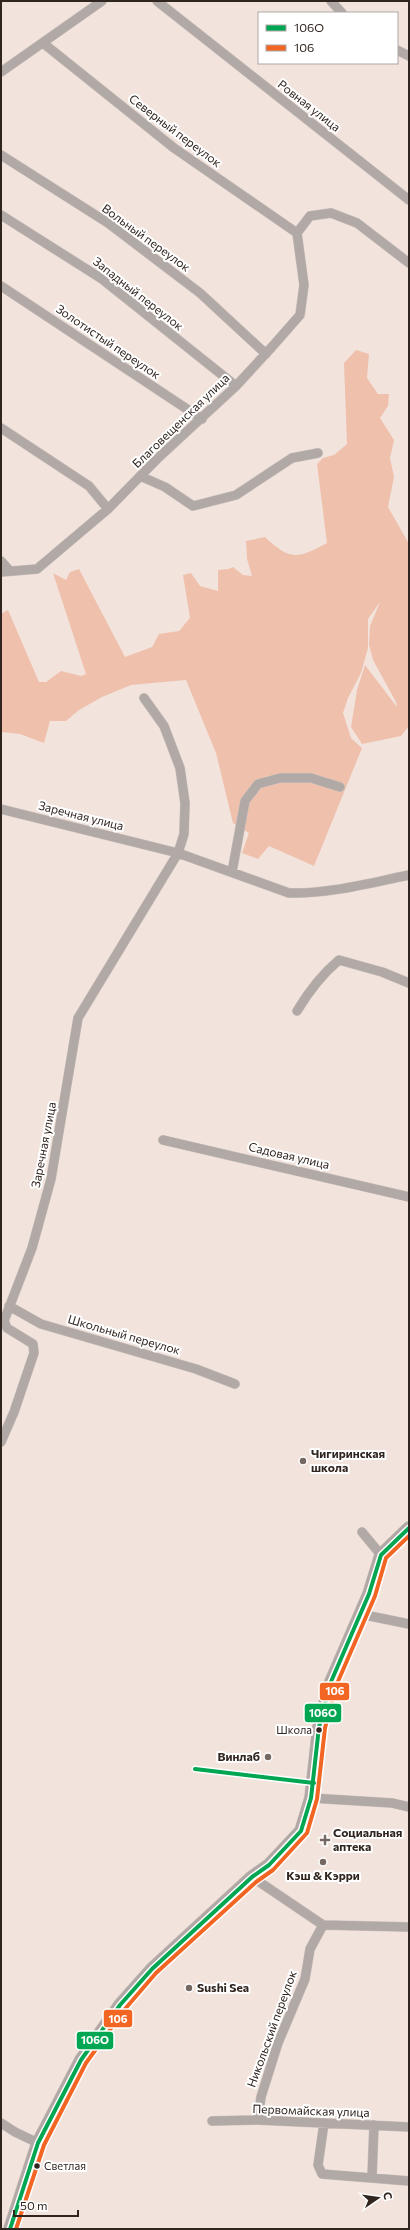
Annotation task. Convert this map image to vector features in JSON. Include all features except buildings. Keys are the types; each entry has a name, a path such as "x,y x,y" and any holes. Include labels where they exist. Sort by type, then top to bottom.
{"street":[{"path":"1,72 102,1"},
{"name":"Ровная улица","path":"157,1 409,200"},
{"path":"331,1 341,12"},
{"name":"Северный переулок","path":"43,43 174,148 297,233"},
{"path":"398,50 409,56"},
{"name":"Вольный переулок","path":"1,155 108,223 200,293 266,354"},
{"path":"297,233 310,216 331,212 357,223 409,263"},
{"name":"Западный переулок","path":"1,215 102,279 236,386"},
{"name":"Благовещенская улица","path":"5,572 37,569 108,509 140,476 236,386 300,315 304,285 297,233"},
{"name":"Золотистый переулок","path":"1,286 202,419"},
{"path":"1,428 89,486 108,509"},
{"path":"140,476 164,487 193,506 236,495 292,458 318,453"},
{"path":"1,561 5,572"},
{"name":"Заречная улица","path":"1,1441 14,1412 34,1353 33,1344 28,1339 7,1328 4,1321 32,1248 51,1179 78,1018 178,853 184,834 185,803 180,768 164,726 144,698"},
{"path":"232,872 245,801 258,784 280,778 311,778 340,787"},
{"name":"Заречная улица","path":"1,809 178,853"},
{"path":"178,853 289,893 342,889 409,875"},
{"path":"298,1011 310,989 325,971 339,960 382,972 409,983"},
{"name":"Садовая улица","path":"163,1140 409,1197"},
{"name":"Школьный переулок","path":"9,1306 41,1324 196,1369 235,1384"},
{"path":"10,2229 38,2143 81,2060 120,2005 152,1969 252,1877 270,1865 301,1831 311,1798 320,1727 330,1684 347,1640 360,1614 381,1555 409,1528"},
{"path":"362,1532 381,1555"},
{"path":"360,1614 409,1624"},
{"path":"311,1798 392,1802 409,1808"},
{"path":"252,1877 323,1925 409,1927"},
{"name":"Никольский переулок","path":"258,2120 261,2097 278,2043 305,1979 310,1949 323,1925"},
{"name":"Первомайская улица","path":"212,2121 258,2120 409,2126"},
{"path":"1,2123 15,2132 38,2143"},
{"path":"324,2123 318,2165 322,2174 409,2181"},
{"path":"372,2177 374,2125"}],"shaded area":[{"path":"356,350 369,354 367,378 378,394 389,394 388,406 380,418 394,440 390,458 394,477 388,507 409,544 409,726 401,736 362,744 351,727 357,690 365,665 397,707 396,702 373,660 369,644 370,626 380,602 368,619 368,648 361,673 348,698 343,713 351,738 362,748 314,866 269,846 258,859 242,853 249,833 233,823 216,753 186,680 131,685 102,697 79,710 66,721 50,721 44,743 20,734 1,732 1,614 8,610 39,682 46,682 61,671 81,676 86,674 53,573 66,580 70,572 79,569 125,657 152,647 159,634 179,631 190,618 183,575 191,573 200,586 218,591 218,570 233,567 243,575 252,576 247,559 246,541 265,537 281,550 288,554 294,555 308,552 327,543 317,464 323,458 334,455 347,444 344,363"}],"transit line":[{"name":"106О","path":"10,2229 38,2143 81,2060 120,2005 152,1969 252,1877 269,1865 301,1831 311,1798 319,1727 330,1684 369,1594 381,1555 409,1528"},
{"name":"106","path":"16,2229 44,2145 86,2063 125,2009 156,1973 256,1882 273,1870 307,1833 317,1799 325,1728 336,1686 375,1596 386,1558 409,1536"},
{"name":"106О","path":"195,1769 314,1783"}],"place":[{"name":"Чигиринская школа","path":"303,1461"},
{"name":"Школа","path":"319,1730"},
{"name":"Винлаб","path":"268,1757"},
{"name":"Социальная аптека","path":"325,1840"},
{"name":"Кэш & Кэрри","path":"323,1862"},
{"name":"Sushi Sea","path":"189,1988"},
{"name":"Светлая","path":"37,2166"}]}
